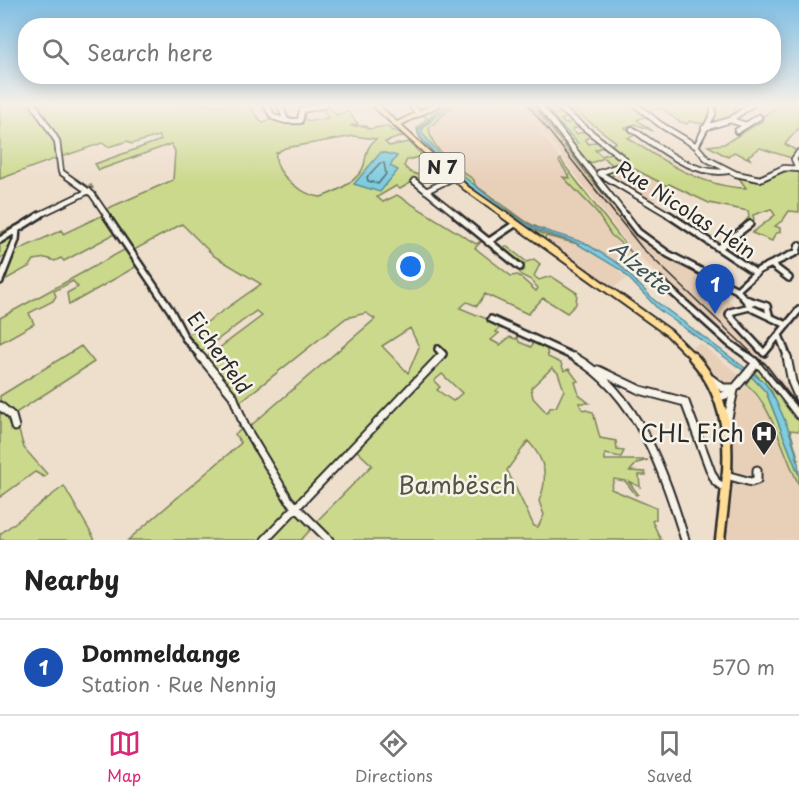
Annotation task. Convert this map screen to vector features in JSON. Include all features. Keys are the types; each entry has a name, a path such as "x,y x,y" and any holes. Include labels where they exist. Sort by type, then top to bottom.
{"main road":[{"name":"N 7","path":"401,130 453,178 514,224 669,333 688,351 720,397 726,433 726,489 720,540"}],"street":[{"path":"0,240 16,229 89,191 61,172 57,141 50,130"},
{"path":"558,130 633,228 654,245 737,290 750,307 787,325"},
{"path":"588,130 624,159 622,165 591,174"},
{"path":"634,130 695,166 714,173 728,171"},
{"path":"669,130 696,146 702,155 728,171 748,178 769,177 784,168 798,169 794,159 799,152"},
{"path":"696,146 704,130"},
{"name":"Rue Nicolas Hein","path":"599,173 720,247 756,273"},
{"path":"426,191 453,178"},
{"path":"414,181 520,267"},
{"name":"Eicherfeld","path":"89,191 171,311 185,338 233,396 245,428 295,507 329,540"},
{"path":"488,242 514,224"},
{"path":"720,247 744,226 750,224"},
{"path":"0,281 16,240 16,229"},
{"path":"737,290 756,273 798,252 799,245"},
{"path":"772,265 789,278"},
{"path":"659,280 726,341 766,371 799,416"},
{"path":"744,298 767,306 769,314"},
{"path":"750,307 732,311 729,315 764,353 799,310"},
{"path":"491,319 563,351 588,366 640,390 685,402 711,472 716,482 726,489"},
{"path":"779,335 784,343 789,378 799,398"},
{"path":"265,540 443,354 438,349"},
{"path":"720,397 726,397 736,388 755,364"},
{"path":"588,366 606,381 644,435 666,479 670,502 685,540"},
{"path":"708,377 723,388 736,388"},
{"path":"726,433 732,397 736,388"},
{"path":"0,406 12,416 15,427"},
{"path":"726,476 752,482 757,480 757,470"}],"shaded area":[{"path":"429,130 540,130 561,159 559,161 570,178 567,179 595,211 611,236 645,266 632,274 585,243 532,225 474,185 474,180 452,164 430,139"},
{"path":"542,130 552,130 630,228 663,253 665,258 728,289 722,292 735,308 726,309 723,314 795,396 799,402 799,413 752,357 718,325 684,299 634,252"},
{"path":"629,166 667,186 665,190 650,202 609,178"},
{"path":"545,236 578,244 617,269 626,279 612,289 544,241"},
{"path":"700,343 737,373 739,377 734,383 727,386 717,382 691,348"},
{"path":"749,386 770,416 799,485 799,540 725,540 733,488 731,410 745,387"}],"green space":[{"name":"Bambësch","path":"0,130 397,131 403,136 385,142 389,146 409,142 423,156 407,160 404,166 410,172 422,176 400,189 396,186 377,197 383,202 397,195 476,244 483,240 475,248 511,276 518,275 536,291 538,288 531,280 521,275 519,270 525,264 501,249 506,246 527,262 534,259 540,264 534,276 539,280 551,276 577,293 576,304 567,313 543,298 528,314 485,294 477,306 467,302 460,308 504,326 502,329 499,328 496,332 499,333 491,340 500,345 510,337 516,339 517,336 519,342 531,347 535,340 546,345 548,357 561,363 564,371 569,369 578,381 575,382 579,395 589,403 579,403 582,409 593,412 600,438 616,441 617,450 624,451 621,457 605,454 605,460 648,460 637,463 630,471 645,472 646,475 639,475 640,487 628,481 638,494 636,495 625,481 614,479 611,489 656,508 656,519 652,521 661,540 327,540 313,527 301,540 128,540 241,443 235,434 241,430 238,427 241,424 228,393 183,339 169,311 137,266 69,305 67,293 78,287 73,281 54,291 56,296 53,301 29,313 34,324 0,343 0,318 126,249 116,233 64,261 61,258 55,261 46,258 34,260 30,266 1,282 0,286 0,268 9,260 6,256 0,258 0,233 84,190 59,172 57,158 0,179","holes":["159,136 161,140 95,164 99,170 171,144 175,151 173,180 104,210 91,190 93,188 91,185 86,187 62,170 61,157 102,143 108,147 128,141 131,144","354,136 376,139 366,154 364,165 358,176 340,189 321,197 306,193 284,176 276,161 276,153 285,148","87,194 91,195 103,215 63,234 62,230 14,252 20,228","182,224 214,256 261,284 187,336 132,251","256,311 262,316 207,357 205,355 200,358 197,355","366,313 375,319 248,428 240,402 346,318","410,328 419,347 408,373 382,346","552,368 558,373 564,390 556,407 550,408 547,413 533,398 531,388","442,374 462,393 453,401 437,390 440,387 434,381","528,441 544,469 544,484 539,501 544,515 538,527 534,526 507,470","356,450 372,465 315,523 300,508"]},
{"path":"420,130 425,142 452,172 508,214 544,234 578,244 546,236 544,241 479,196 432,157 435,156 433,152 421,140"},
{"path":"421,130 430,130 434,144 446,158 474,180 475,185 526,221 475,188 427,142"},
{"path":"552,130 573,130 576,134 586,131 593,136 585,139 589,144 598,141 605,146 595,150 602,156 613,152 621,160 614,166 604,158 588,164 597,171 590,172 633,228 627,224"},
{"path":"600,130 629,130 637,134 628,138 684,172 730,187 746,188 737,175 756,180 799,170 799,212 789,211 775,226 780,228 780,232 775,234 772,241 752,233 775,215 771,209 753,215 754,220 742,225 749,217 748,211 709,203 669,184 667,186 629,166 610,177 604,174 626,166 628,159 611,145 616,142"},
{"path":"747,130 797,130 785,144 797,151 791,158 760,148 748,156 750,159 734,152 728,157 708,146 724,144"},
{"path":"561,159 632,253 611,235 595,210 563,177 570,178 559,161"},
{"path":"81,346 94,362 14,414 24,448 47,474 44,477 35,472 0,497 0,396"},
{"path":"758,368 799,419 799,431 790,430 799,461 772,392 754,372"},
{"path":"751,376 766,392 799,475 799,485 770,416 755,392 746,384"},
{"path":"64,486 95,540 0,540 0,534"}],"water":[{"name":"Alzette","path":"422,130 421,132 448,164 507,211 531,226 585,243 619,264 654,300 765,383 788,428 796,453 799,475 766,392 751,376 658,309 621,270 576,243 528,227 480,195 446,166 421,138 418,131"},
{"path":"381,152 397,156 390,166 398,170 380,192 354,184"}],"waterway":[{"path":"566,130 578,143"}],"railway":[{"path":"548,130 642,248 756,357"},
{"path":"756,357 799,409"}],"place":[{"name":"Dommeldange","path":"715,314"},
{"name":"CHL Eich","path":"764,457"}]}
